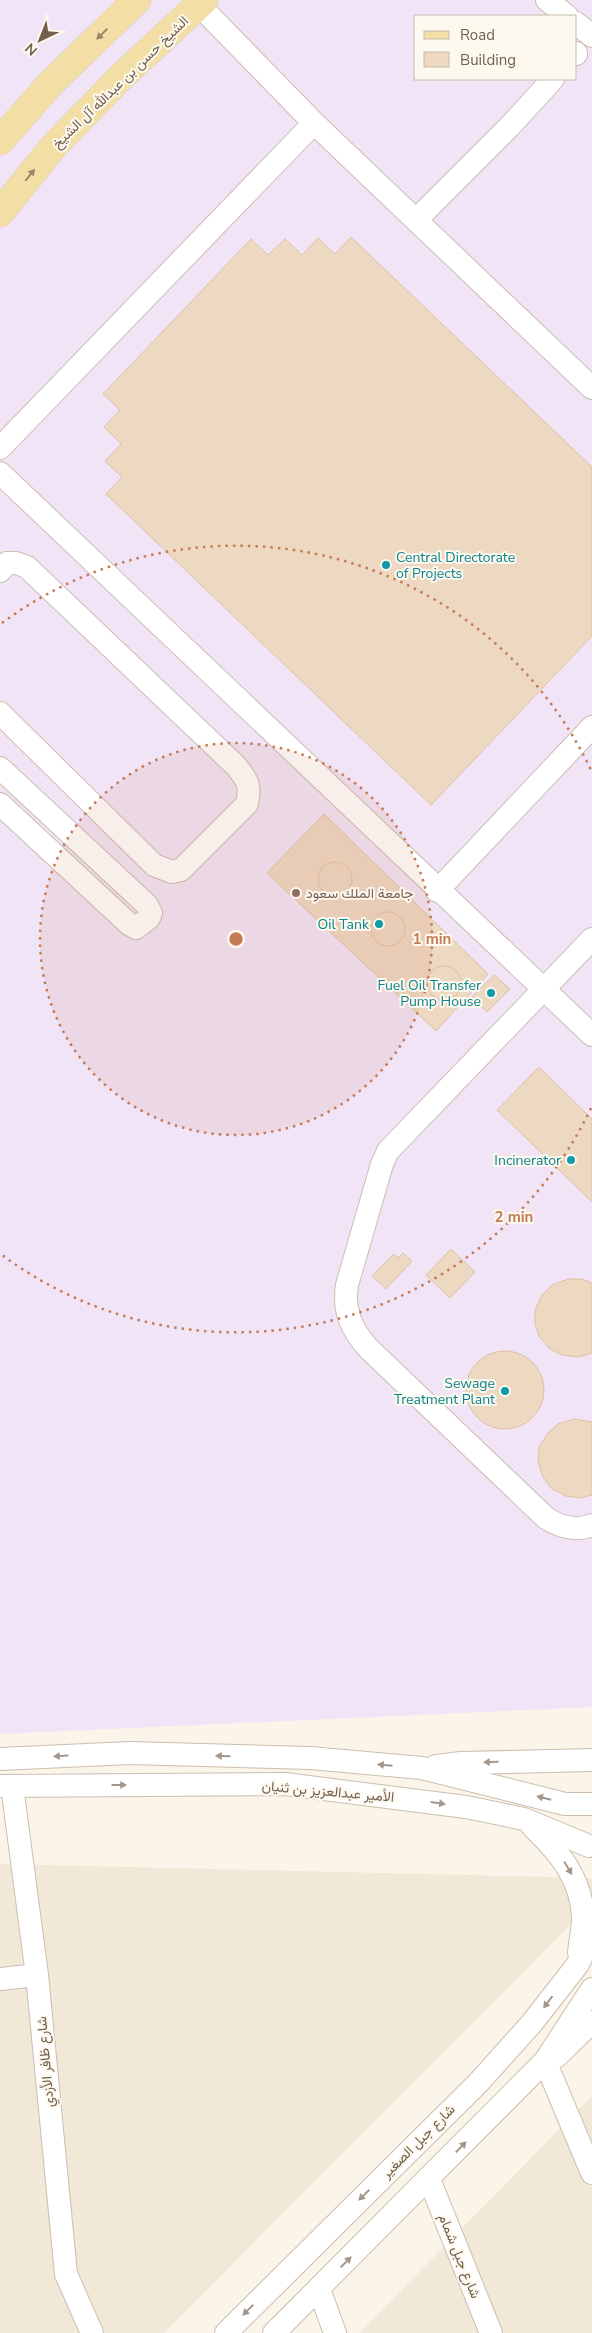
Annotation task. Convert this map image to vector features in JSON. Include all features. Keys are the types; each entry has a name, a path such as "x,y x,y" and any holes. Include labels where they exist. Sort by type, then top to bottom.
{"main road":[{"path":"0,141 51,83 137,0"},
{"name":"الشيخ حسن بن عبدالله آل الشيخ","path":"0,213 53,147 121,77 202,2"}],"street":[{"path":"547,0 566,15"},
{"path":"202,2 314,124 592,388"},
{"path":"577,24 592,36"},
{"path":"416,220 510,126 552,80"},
{"path":"0,448 314,124"},
{"path":"0,473 437,890 545,989 592,1036"},
{"path":"0,546 3,559 0,562"},
{"path":"0,571 7,563 16,562 27,567 236,766 247,780 250,791 247,804 181,870 172,872 154,864 0,712"},
{"path":"437,890 592,727"},
{"path":"0,768 147,905 151,913 149,918 136,928 129,924 0,804"},
{"path":"592,939 388,1150 382,1164 347,1284 346,1304 346,1312 355,1332 368,1348 546,1518 568,1528 584,1528 592,1525"},
{"name":"الأمير عبدالعزيز بن ثنيان","path":"0,1759 130,1753 310,1758 422,1768 565,1804 592,1804"},
{"name":"الأمير عبدالعزيز بن ثنيان","path":"422,1768 461,1763 592,1760"},
{"name":"الأمير عبدالعزيز بن ثنيان","path":"6,1786 285,1784 466,1807 524,1819 591,1849"},
{"name":"شارع ظافر الأزدي","path":"6,1786 37,1975 66,2274 92,2333"},
{"path":"524,1819 553,1847 570,1869 579,1892 583,1918 578,1964"},
{"name":"شارع جبل الصغير","path":"226,2333 479,2082 532,2023 578,1964 592,1934"},
{"path":"0,1979 37,1975"},
{"path":"274,2333 545,2061 592,1989"},
{"path":"545,2061 557,2056 592,2022"},
{"path":"545,2061 592,2173"},
{"name":"شارع جبل شمام","path":"429,2179 491,2333"},
{"path":"319,2289 335,2333"}],"shaded area":[{"name":"جامعة الملك سعود","path":"0,0 592,0 592,1707 0,1734"},
{"path":"0,1864 592,1878 592,1903 164,2333 0,2333"},
{"path":"592,2096 592,2333 359,2333"}],"building":[{"name":"Central Directorate of Projects","path":"351,237 592,467 592,636 431,805 106,494 122,477 105,461 121,444 104,427 120,410 103,394 251,239 268,255 285,239 302,255 318,238 335,254"},
{"name":"Oil Tank","path":"324,814 488,974 436,1031 267,873"},
{"path":"335,862 342,863 347,867 351,872 351,886 347,891 342,895 335,896 328,895 323,891 319,886 318,879 319,872 323,867 328,863"},
{"path":"388,912 395,913 400,917 404,922 404,936 400,941 395,945 388,946 381,945 376,941 372,936 371,929 372,922 376,917 381,913"},
{"path":"444,966 451,967 456,971 460,976 460,990 456,995 451,999 444,1000 437,999 432,995 428,990 427,983 428,976 432,971 437,967"},
{"name":"Fuel Oil Transfer Pump House","path":"494,975 510,989 487,1012 472,997"},
{"name":"Incinerator","path":"539,1067 592,1119 592,1202 497,1110"},
{"path":"451,1249 475,1272 450,1298 426,1275"},
{"path":"403,1253 412,1261 386,1289 372,1276 394,1254 398,1258"},
{"path":"568,1279 582,1279 592,1283 592,1353 579,1357 562,1355 550,1349 539,1336 535,1324 535,1310 542,1295 552,1285"},
{"name":"Sewage Treatment Plant","path":"497,1351 513,1351 527,1357 538,1368 544,1382 544,1398 538,1412 527,1423 513,1429 497,1429 483,1423 472,1412 466,1398 466,1382 472,1368 483,1357"},
{"path":"574,1419 592,1422 592,1495 580,1498 566,1496 551,1488 543,1477 538,1461 539,1447 548,1433 558,1424"}],"place":[{"name":"Central Directorate of Projects","path":"386,565"},
{"name":"جامعة الملك سعود","path":"296,893"},
{"name":"Oil Tank","path":"379,924"},
{"name":"Fuel Oil Transfer Pump House","path":"491,993"},
{"name":"Incinerator","path":"571,1160"},
{"name":"Sewage Treatment Plant","path":"505,1391"}]}
